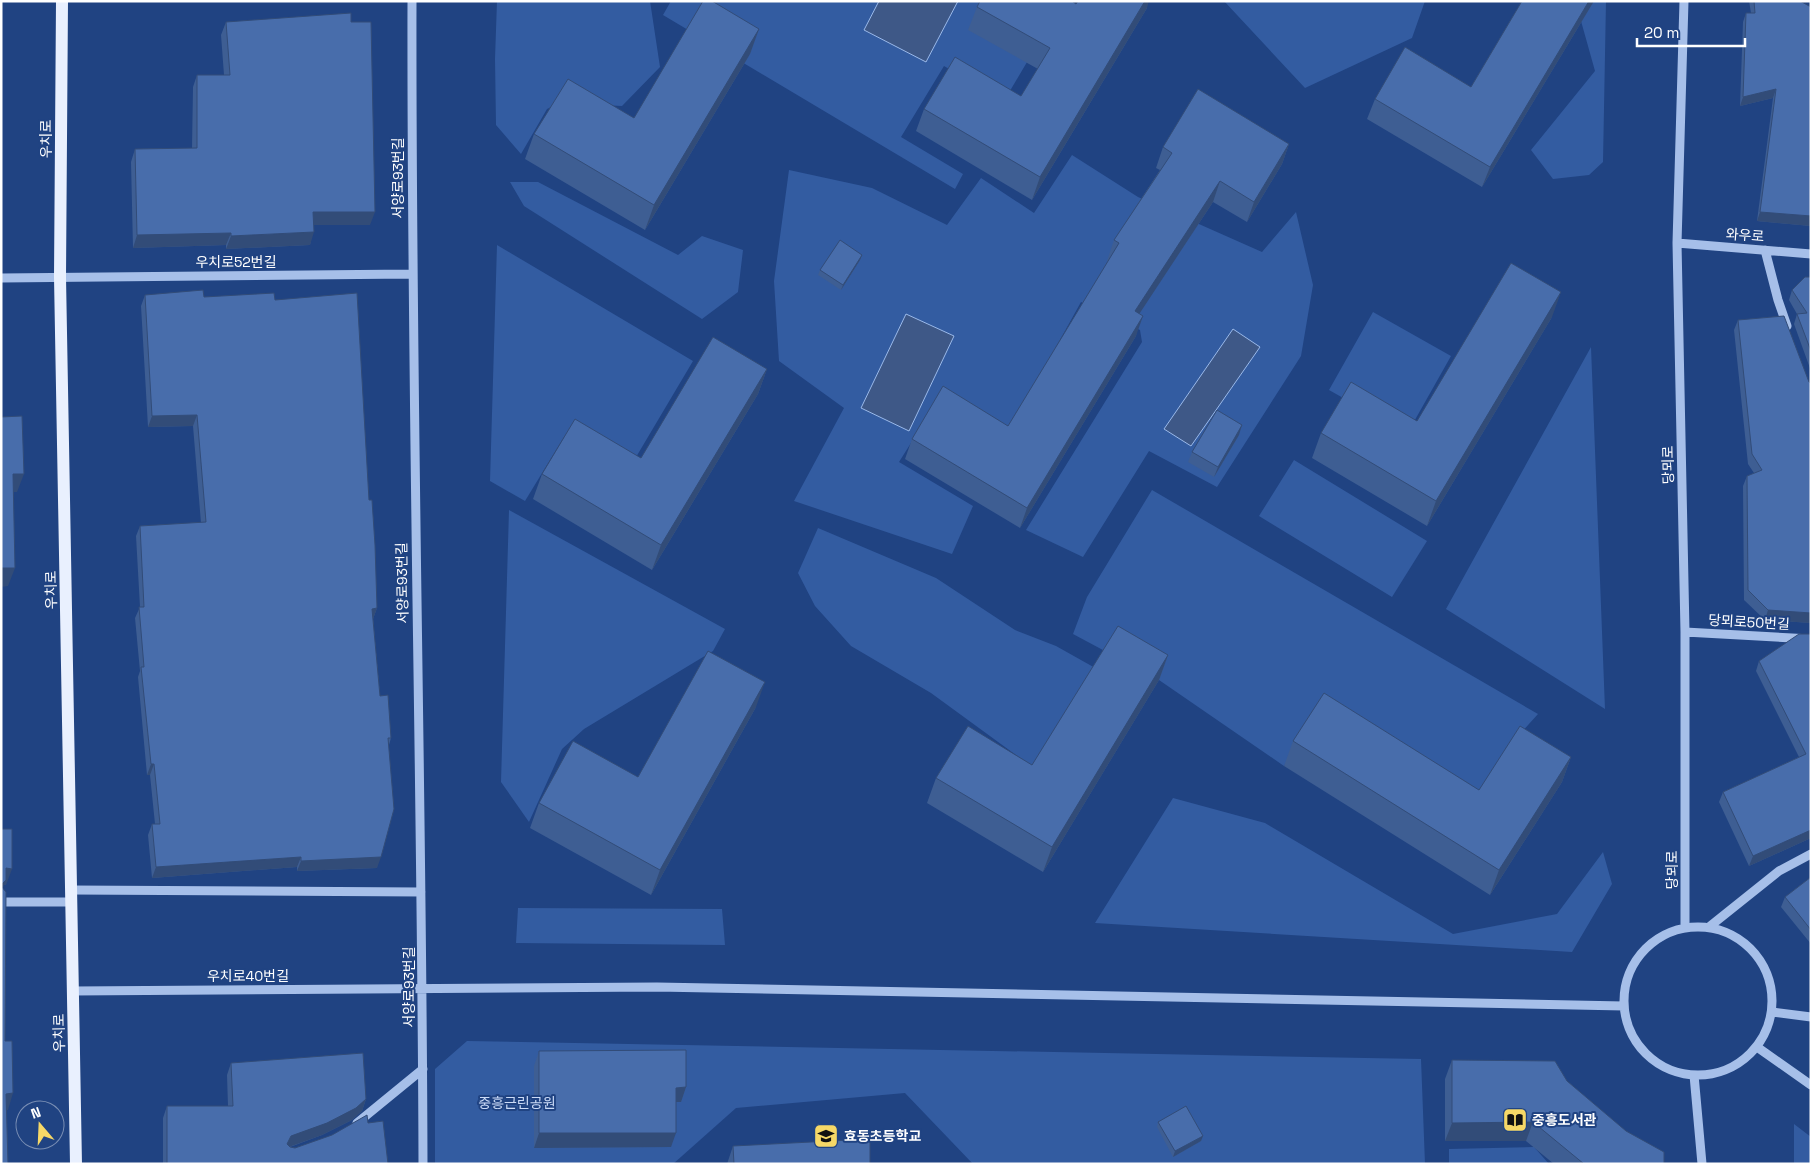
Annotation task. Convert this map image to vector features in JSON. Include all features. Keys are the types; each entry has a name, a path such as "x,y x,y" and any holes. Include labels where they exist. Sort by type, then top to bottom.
{"main road":[{"name":"우치로","path":"62,1 60,277 76,1164"}],"street":[{"name":"서양로93번길","path":"412,1 411,274 421,892 423,1164"},
{"name":"당뫼로","path":"1684,1 1678,243 1685,632 1685,928"},
{"name":"와우로","path":"1678,243 1811,254"},
{"path":"1765,250 1778,300 1791,336"},
{"name":"우치로52번길","path":"60,277 411,274"},
{"path":"1,278 60,277"},
{"name":"당뫼로50번길","path":"1685,632 1811,640"},
{"path":"1709,927 1779,871 1811,854"},
{"path":"1,902 71,896 421,892"},
{"path":"1709,927 1731,934 1750,948 1764,966 1772,988 1772,1012 1766,1030 1757,1047 1739,1063 1717,1072 1694,1075 1673,1071 1654,1061 1639,1046 1629,1027 1624,1006 1626,984 1638,959 1647,948 1665,935 1685,928 1709,927"},
{"name":"우치로40번길","path":"73,991 676,987 1624,1006"},
{"path":"1772,1012 1811,1017"},
{"path":"1757,1047 1811,1085"},
{"path":"347,1129 423,1069"},
{"path":"1694,1075 1702,1164"}],"green space":[{"path":"497,1 650,1 660,67 622,106 559,103 547,109 521,154 496,125 495,59"},
{"path":"671,1 1063,1 1004,101 944,66 901,137 963,174 955,189 663,15"},
{"path":"1224,1 1425,1 1412,38 1305,88"},
{"path":"1592,1 1606,1 1603,162 1589,175 1553,179 1531,150 1595,71 1581,21"},
{"path":"1072,155 1138,197 1262,252 1296,212 1313,285 1301,356 1217,487 1149,451 1083,557 1026,530 1142,342 1140,330 1081,302 1004,441 938,400 899,462 973,506 952,554 794,501 844,408 779,361 774,281 789,170 872,188 947,225 981,178 1034,213"},
{"path":"510,182 538,182 678,255 702,236 743,250 738,292 702,319 524,206"},
{"path":"497,245 693,361 626,474 564,437 525,501 490,481"},
{"path":"1373,312 1451,356 1407,434 1329,390"},
{"path":"1591,347 1605,709 1446,609"},
{"path":"1294,460 1427,541 1392,597 1259,516"},
{"path":"1152,490 1538,714 1511,744 1470,809 1315,718 1284,766 1159,680 1073,634 1087,597"},
{"path":"509,510 725,629 713,651 584,729 562,749 529,822 501,782"},
{"path":"818,528 936,578 1015,630 1056,646 1097,669 1035,769 931,693 851,646 815,606 798,573"},
{"path":"1173,798 1265,823 1453,934 1557,914 1603,852 1612,884 1572,952 1095,923"},
{"path":"518,908 722,909 725,945 516,943"},
{"name":"중흥근린공원","path":"467,1041 1421,1059 1425,1164 973,1164 905,1093 736,1108 673,1164 435,1164 435,1069"},
{"path":"1794,1124 1811,1137 1811,1164 1794,1164"},
{"path":"1534,1147 1549,1164 1449,1164 1449,1149"}],"shaded area":[{"path":"879,1 958,1 926,62 864,30"},
{"path":"906,314 954,336 909,431 861,408"},
{"path":"1233,329 1260,347 1191,446 1164,429"}],"building":[{"path":"703,1 712,1 759,29 654,205 534,134 568,79 634,118"},
{"path":"980,1 1072,1 1076,4 1078,1 1145,1 1040,177 924,109 955,57 1021,96 1050,48 977,7"},
{"path":"1522,1 1589,1 1490,167 1375,99 1405,47 1471,87"},
{"path":"1754,1 1800,1 1811,7 1811,216 1760,212 1776,89 1743,97 1746,13 1755,13"},
{"path":"351,13 351,22 371,22 375,212 313,212 314,232 231,236 231,233 137,235 135,149 197,148 197,75 230,75 226,22"},
{"path":"1198,89 1289,144 1254,202 1220,181 1135,311 1143,316 1027,508 912,439 943,386 1008,426 1119,243 1114,240 1172,153 1163,147"},
{"path":"840,240 862,255 843,285 820,270"},
{"path":"1511,263 1561,292 1436,501 1321,433 1351,382 1417,421"},
{"path":"1805,277 1811,277 1811,351 1797,314 1807,313 1792,290"},
{"path":"203,290 204,297 274,293 275,300 357,293 369,500 372,500 375,545 377,608 372,609 380,696 388,695 391,738 388,738 394,809 381,857 301,861 301,857 156,867 152,824 160,824 154,764 151,764 141,667 144,667 139,607 144,607 140,526 206,522 197,415 152,416 145,295"},
{"path":"1784,316 1811,383 1811,613 1768,610 1748,590 1747,476 1762,470 1752,454 1738,320"},
{"path":"713,337 767,369 661,545 542,474 575,419 641,458"},
{"path":"1217,410 1242,425 1218,467 1192,452"},
{"path":"22,416 24,474 13,474 15,568 1,568 1,417"},
{"path":"1118,626 1168,655 1052,847 936,778 968,726 1032,765"},
{"path":"1799,634 1811,634 1811,830 1753,856 1723,792 1806,754 1759,661"},
{"path":"708,651 765,682 660,870 539,803 573,741 638,777"},
{"path":"1324,693 1479,790 1520,726 1571,757 1499,870 1293,741"},
{"path":"1,829 12,829 12,869 6,868 6,880 1,885"},
{"path":"1811,877 1811,930 1785,897"},
{"path":"1,886 6,892 5,1041 12,1041 13,1093 6,1094 8,1164 1,1164"},
{"path":"686,1050 686,1087 676,1088 676,1133 539,1133 539,1051"},
{"path":"363,1053 366,1099 356,1108 327,1123 291,1136 287,1144 295,1148 332,1135 367,1115 368,1123 383,1121 388,1164 167,1164 167,1106 233,1106 231,1063"},
{"name":"중흥도서관","path":"1452,1060 1555,1061 1567,1081 1626,1131 1664,1152 1664,1164 1584,1164 1533,1122 1452,1123"},
{"path":"1186,1106 1203,1136 1175,1151 1158,1122"},
{"path":"870,1139 870,1164 734,1164 733,1146"}],"place":[{"name":"중흥도서관","path":"1515,1120"},
{"name":"효동초등학교","path":"826,1136"}]}
